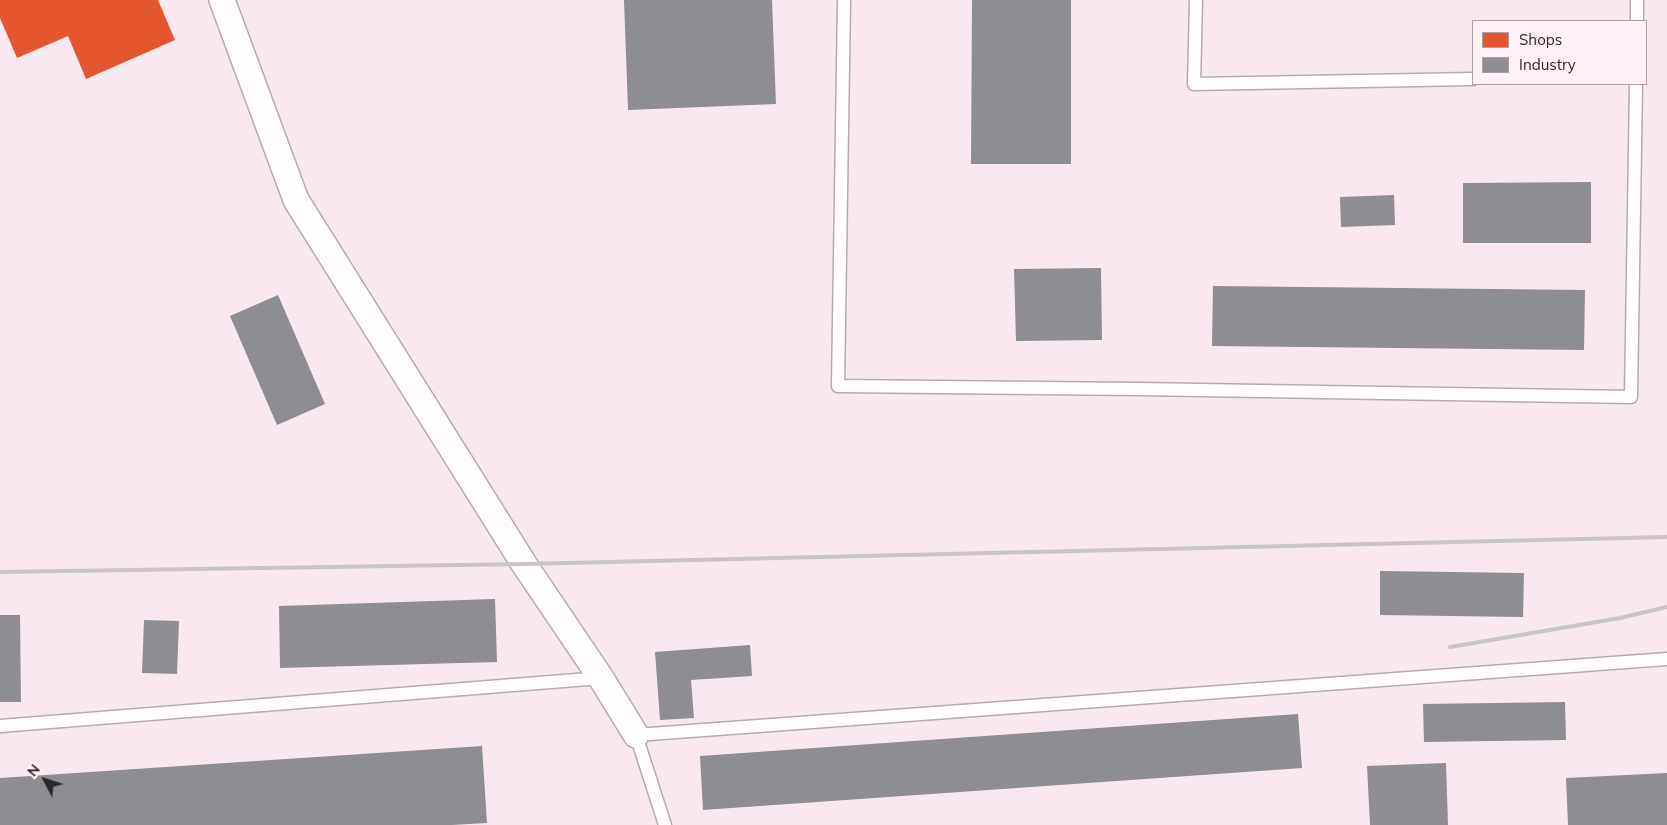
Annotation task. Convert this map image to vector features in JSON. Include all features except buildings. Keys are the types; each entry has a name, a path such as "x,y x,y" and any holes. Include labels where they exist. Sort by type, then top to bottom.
{"street":[{"path":"222,0 296,200 519,555 601,678 636,735"}],"lane":[{"path":"844,0 838,386 1631,397 1636,85"},
{"path":"1196,0 1194,84 1472,79"},
{"path":"1637,0 1637,20"},
{"path":"665,825 636,735 1667,659"},
{"path":"0,726 601,678"}],"shaded area":[{"path":"0,0 1667,0 1667,825 0,825"}],"railway":[{"path":"0,572 524,564 1667,537"},
{"path":"1450,647 1620,618 1667,607"}]}
